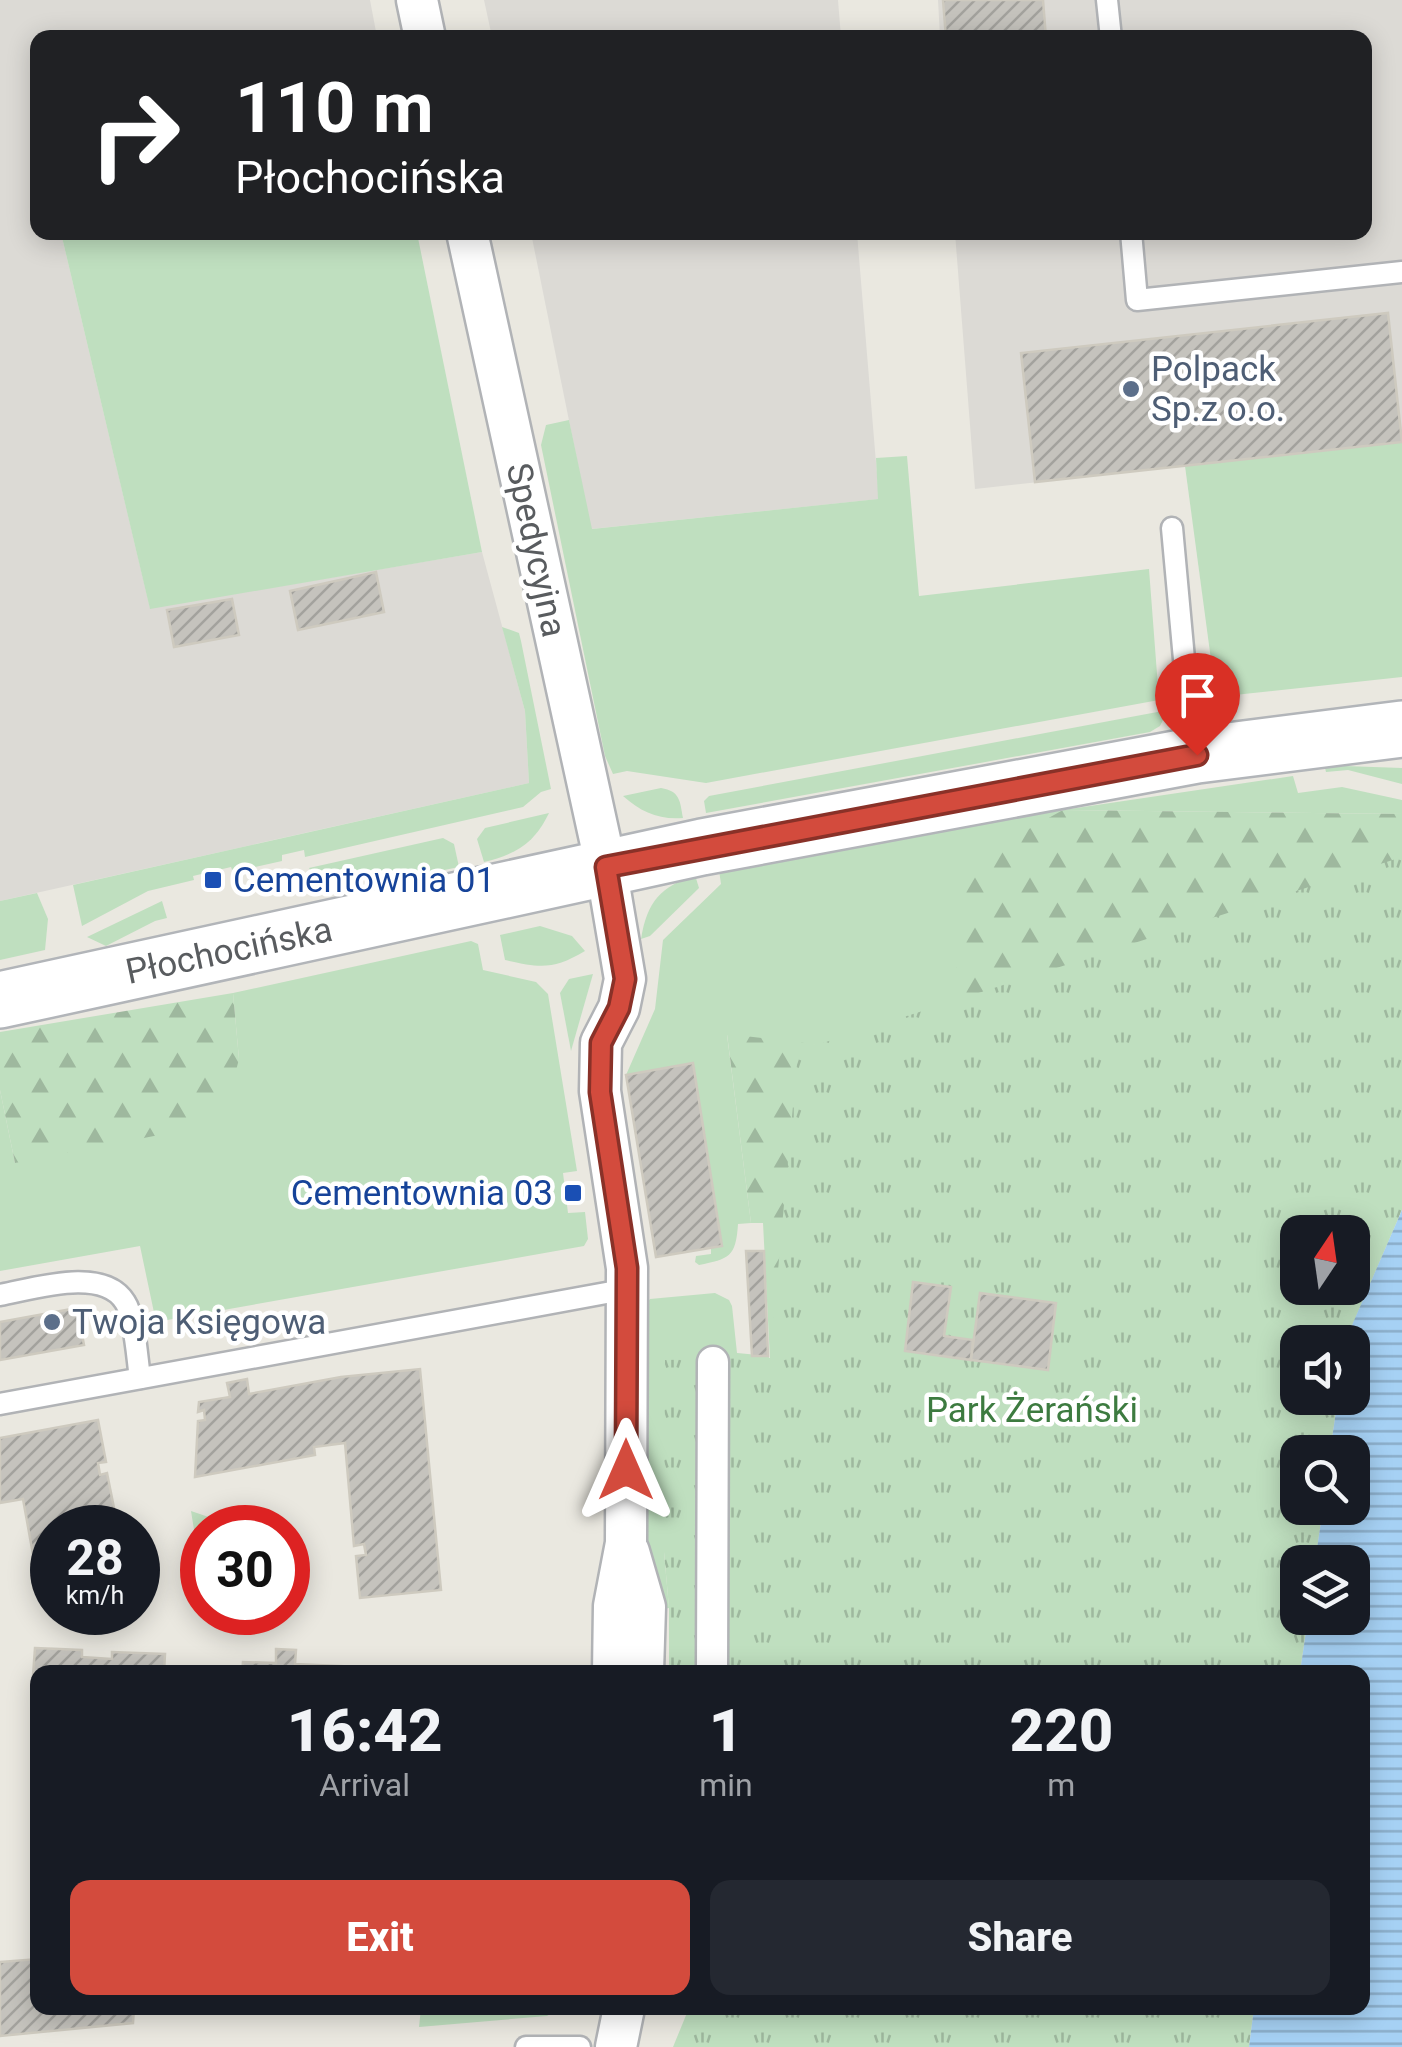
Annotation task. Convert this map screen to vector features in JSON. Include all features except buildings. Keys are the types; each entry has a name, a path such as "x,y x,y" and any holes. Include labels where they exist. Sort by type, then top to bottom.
{"main road":[{"name":"Płochocińska","path":"0,1000 606,867 1197,755 1402,729"}],"street":[{"path":"417,0 423,30"},
{"name":"Spedycyjna","path":"469,240 606,867 625,979 619,1008 601,1043 600,1092 625,1243 628,1289 626,1543"},
{"path":"712,1665 713,1362"},
{"path":"613,1665 614,1606 626,1543"},
{"path":"626,1543 645,1608 644,1665"},
{"path":"616,2047 623,2015"}],"lane":[{"path":"1106,0 1109,30"},
{"path":"1132,240 1136,300 1402,272"},
{"path":"1172,528 1197,755"},
{"path":"0,1296 72,1282 101,1284 117,1292 128,1304 140,1378"},
{"path":"0,1404 628,1289"},
{"path":"526,2047 580,2047"}],"shaded area":[{"path":"0,0 370,0 376,30 30,30 30,240 63,240 150,608 482,552 525,711 529,783 0,901"},
{"path":"484,0 838,0 840,30 490,30"},
{"path":"938,0 1402,0 1402,442 975,489 956,240 1372,240 1372,30 940,30"},
{"path":"532,240 858,240 879,499 591,529"}],"green space":[{"path":"63,240 418,240 482,552 150,609"},
{"path":"569,420 592,529 878,499 876,458 907,456 919,596 1149,569 1159,700 706,783 627,771 613,774 605,756 541,445 546,425"},
{"path":"1402,442 1402,677 1216,697 1185,466"},
{"path":"502,627 519,633 551,789 523,807 305,857 304,850 282,855 282,861 193,876 194,880 148,891 82,926 73,885 529,783 525,711"},
{"path":"1168,710 1160,726 1150,732 706,813 704,801 709,796"},
{"path":"1325,768 1402,768 1402,784 1348,770 1326,772"},
{"path":"1293,776 1298,793 1342,787 1402,800 1402,814 1063,810"},
{"path":"661,788 676,794 683,818 651,814 623,796"},
{"path":"1063,810 949,1060 727,1035 751,1223 738,1224 729,1255 709,1263 695,1262 696,1256 711,1254 711,1248 722,1245 693,1064 626,1075 655,1009 663,940 721,884 719,870"},
{"path":"1063,810 1402,814 1402,1048 770,1359 763,1223 751,1223 727,1034 949,1060 964,865"},
{"path":"549,813 523,846 484,862 477,839 485,828"},
{"path":"443,838 454,844 459,867 420,875 318,884 309,868"},
{"name":"Park Żerański","path":"1402,857 1402,1210 1370,1284 1370,1215 1280,1215 1280,1305 1361,1305 1352,1325 1280,1325 1280,1415 1335,1415 1333,1435 1280,1435 1280,1525 1320,1525 1318,1545 1280,1545 1280,1635 1305,1635 1301,1665 669,1665 664,1552 665,1360 770,1358 798,1051"},
{"path":"695,875 699,888 650,936 641,939 647,915 658,897"},
{"path":"37,893 48,919 45,950 0,960 0,901"},
{"path":"162,901 167,918 106,946 87,937"},
{"path":"540,926 572,936 585,951 546,966 505,960 500,935"},
{"path":"471,941 478,944 483,970 536,982 548,994 577,1171 563,1173 568,1213 585,1212 588,1239 584,1246 156,1322 140,1246 0,1271 0,1090 15,1163 239,1059 233,993"},
{"path":"593,974 571,1051 560,993 569,979"},
{"path":"233,993 239,1059 230,1094 190,1129 15,1163 0,1090 0,1032"},
{"path":"715,1293 732,1306 737,1353 770,1359 664,1552 669,1608 656,1610 643,1551 643,1308 650,1299"},
{"path":"420,2015 548,2015 547,2016 419,2027"},
{"path":"686,2015 1253,2015 1249,2047 673,2047"}],"water":[{"path":"1402,1210 1402,2047 1249,2047 1253,2015 1370,2015 1370,1665 1301,1665 1305,1635 1370,1635 1370,1545 1318,1545 1320,1525 1370,1525 1370,1435 1333,1435 1335,1415 1370,1415 1370,1325 1352,1325 1361,1305 1370,1305 1370,1284"}],"place":[{"name":"Polpack Sp.z o.o.","path":"1131,389"},
{"name":"Cementownia 01","path":"213,880"},
{"name":"Cementownia 03","path":"573,1193"},
{"name":"Twoja Księgowa","path":"52,1322"}],"route":[{"path":"626,1470 627,1268 599,1066 601,1043 619,1008 625,979 606,867 1197,755"}]}
